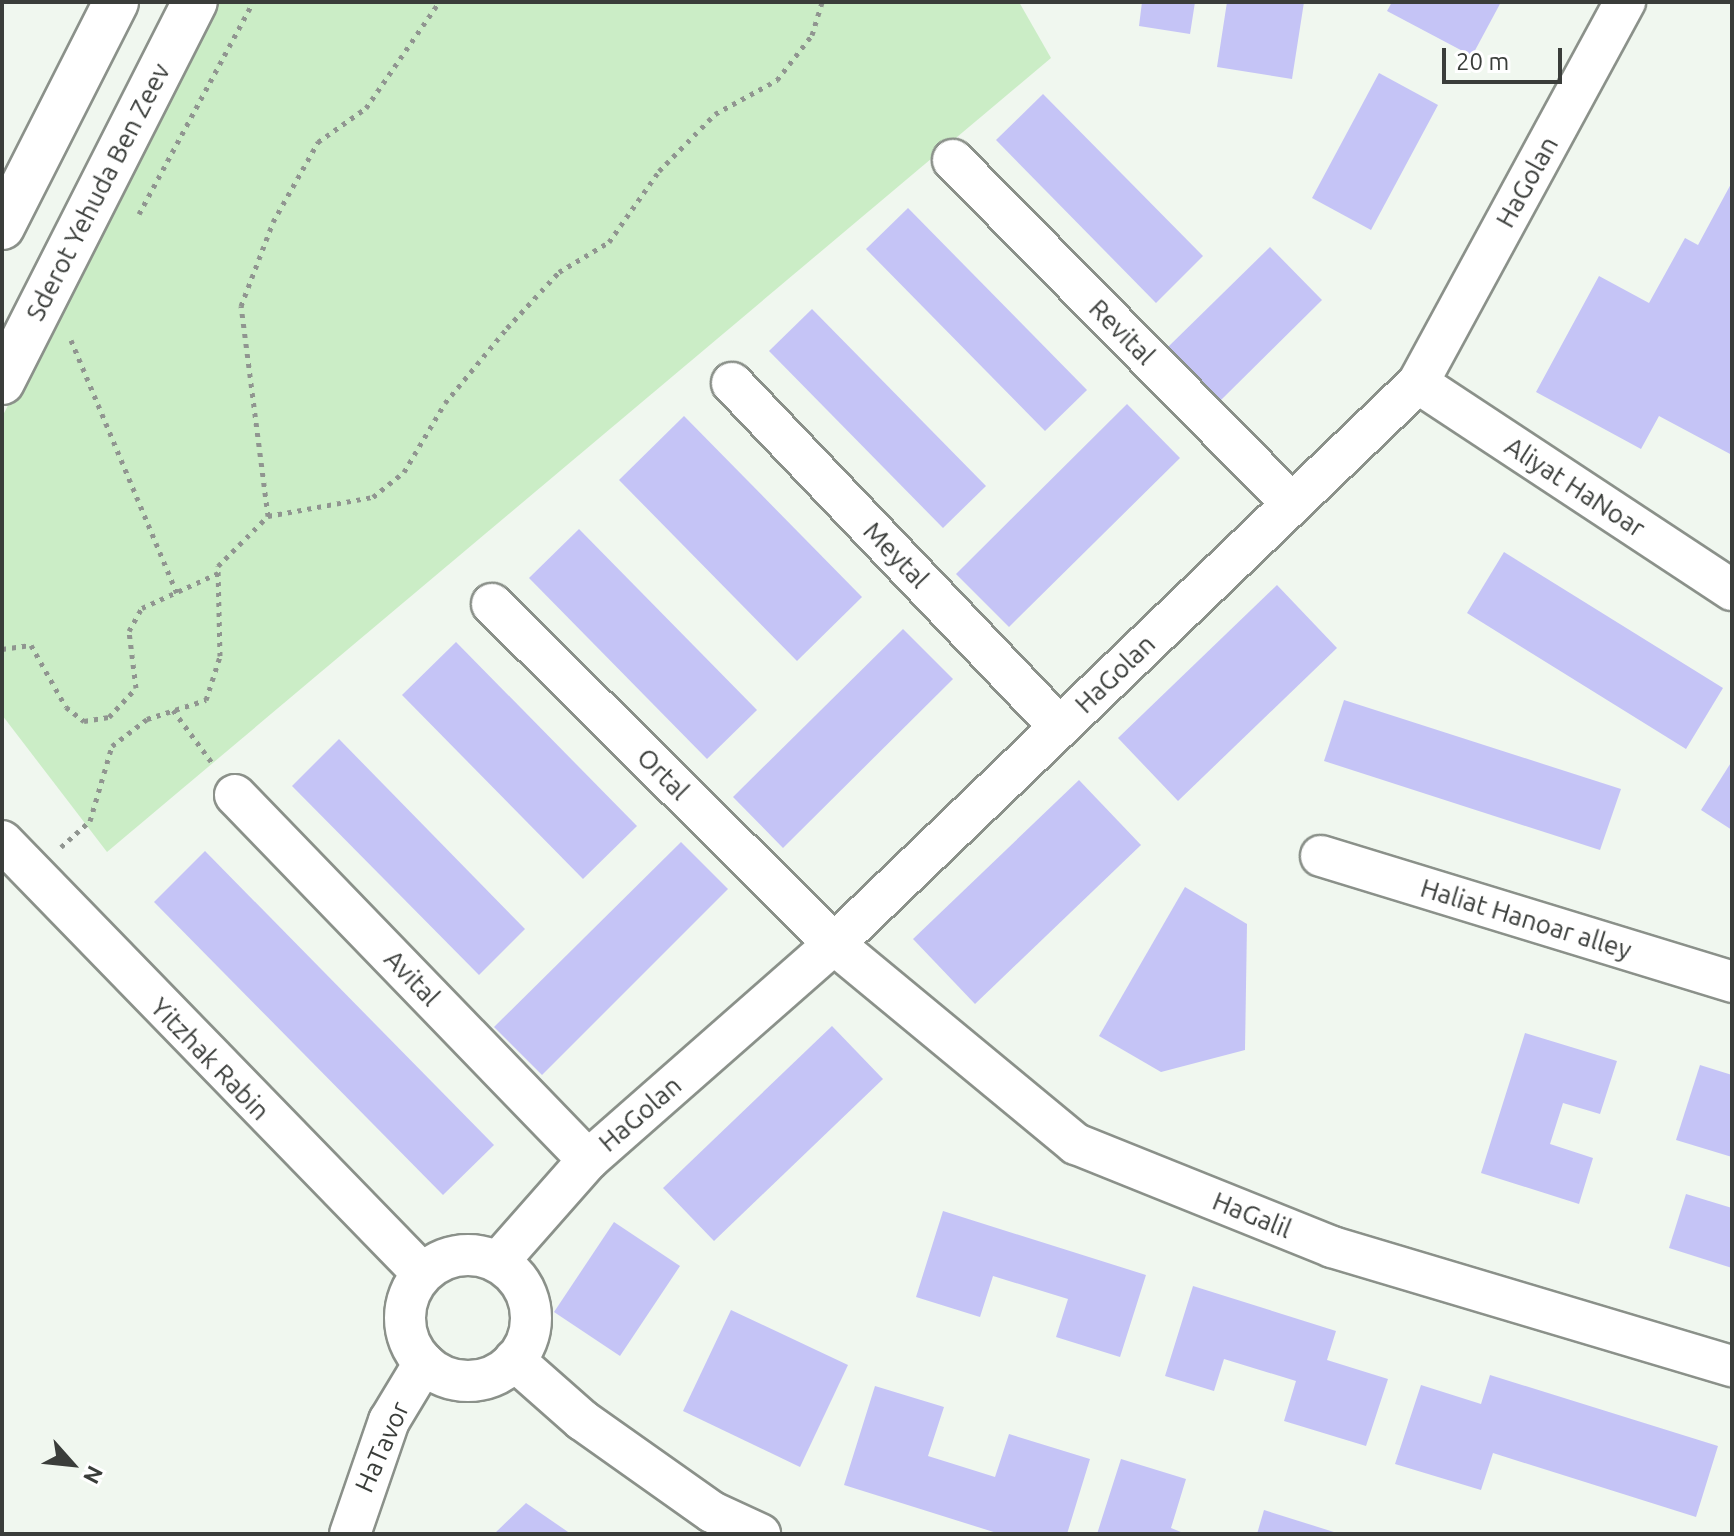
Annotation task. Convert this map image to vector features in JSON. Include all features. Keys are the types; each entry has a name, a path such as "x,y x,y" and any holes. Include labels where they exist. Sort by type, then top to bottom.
{"main road":[{"path":"2,227 116,2"},
{"name":"Sderot Yehuda Ben Zeev","path":"2,382 195,2"}],"street":[{"name":"HaGolan","path":"498,1262 588,1160 834,944 1418,383 1625,2"},
{"name":"Revital","path":"953,160 1292,504"},
{"name":"Meytal","path":"732,383 1060,727"},
{"name":"Aliyat HaNoar","path":"1418,383 1732,590"},
{"name":"Ortal","path":"492,604 834,944"},
{"name":"Avital","path":"235,795 588,1160"},
{"name":"Yitzhak Rabin","path":"15,855 422,1273"},
{"name":"Haliat Hanoar alley","path":"1321,856 1732,982"},
{"name":"HaGalil","path":"834,944 1076,1144 1332,1247 1732,1366"},
{"path":"459,1256 498,1262 521,1284 531,1315 514,1360 467,1381 424,1363 405,1329 408,1299 422,1273 459,1256"},
{"path":"514,1360 582,1420 712,1512 760,1534"},
{"name":"HaTavor","path":"350,1534 389,1421 424,1363"}],"path":[{"path":"268,516 241,306 273,222 318,142 366,108 439,2"},
{"path":"2,649 31,645 66,707 84,721 109,717 136,688 129,631 142,608 218,573 268,516 373,497 404,472 445,403 507,328 559,272 609,242 659,171 715,114 777,80 812,35 822,2"},
{"path":"48,291 177,593"},
{"path":"15,855 90,821 112,746 147,719 206,700 220,656 218,573"},
{"path":"173,710 235,795"}],"green space":[{"path":"218,2 1019,2 1051,58 107,852 2,715 2,417"}],"building":[{"path":"1142,2 1195,2 1190,34 1139,26"},
{"path":"1227,2 1304,2 1292,79 1217,67"},
{"path":"1392,2 1501,2 1472,56 1387,11"},
{"path":"1379,73 1438,105 1371,230 1312,198"},
{"path":"1043,94 1203,256 1156,303 996,140"},
{"path":"1732,182 1732,455 1659,416 1641,449 1536,392 1599,276 1649,303 1685,238 1698,245"},
{"path":"908,208 1087,390 1045,431 866,249"},
{"path":"1270,247 1322,300 1220,401 1168,347"},
{"path":"812,309 986,486 943,528 769,351"},
{"path":"1127,404 1180,458 1009,627 956,574"},
{"path":"684,416 862,597 797,661 619,480"},
{"path":"579,529 757,710 707,759 529,578"},
{"path":"1504,552 1723,688 1686,749 1467,613"},
{"path":"1277,585 1337,648 1178,801 1118,738"},
{"path":"903,629 953,679 783,848 733,797"},
{"path":"456,642 637,826 583,879 402,695"},
{"path":"1344,700 1621,789 1600,850 1324,761"},
{"path":"339,739 525,929 479,975 292,786"},
{"path":"1732,761 1732,830 1701,810"},
{"path":"1079,780 1141,845 975,1004 913,939"},
{"path":"681,842 728,889 542,1075 494,1027"},
{"path":"205,851 494,1145 443,1195 154,902"},
{"path":"1185,887 1247,924 1245,1050 1161,1072 1099,1036"},
{"path":"832,1026 883,1079 714,1241 663,1188"},
{"path":"1525,1033 1617,1061 1600,1114 1563,1103 1550,1144 1593,1158 1579,1204 1481,1173"},
{"path":"1700,1065 1732,1075 1732,1157 1676,1140"},
{"path":"1686,1194 1732,1208 1732,1268 1669,1248"},
{"path":"943,1211 1146,1275 1120,1357 1056,1337 1068,1299 993,1276 980,1317 916,1297"},
{"path":"614,1222 680,1266 620,1356 554,1312"},
{"path":"1193,1286 1336,1331 1327,1360 1388,1379 1366,1446 1284,1421 1296,1381 1224,1359 1214,1391 1165,1376"},
{"path":"731,1310 848,1365 800,1467 683,1411"},
{"path":"1490,1375 1718,1446 1696,1517 1493,1453 1481,1490 1395,1464 1421,1385 1481,1404"},
{"path":"875,1386 944,1407 928,1456 995,1477 1009,1434 1090,1459 1067,1534 1000,1534 844,1485"},
{"path":"1121,1459 1186,1479 1171,1528 1186,1534 1097,1534"},
{"path":"526,1503 571,1534 494,1534"},
{"path":"1264,1510 1337,1533 1337,1534 1257,1534"}]}
